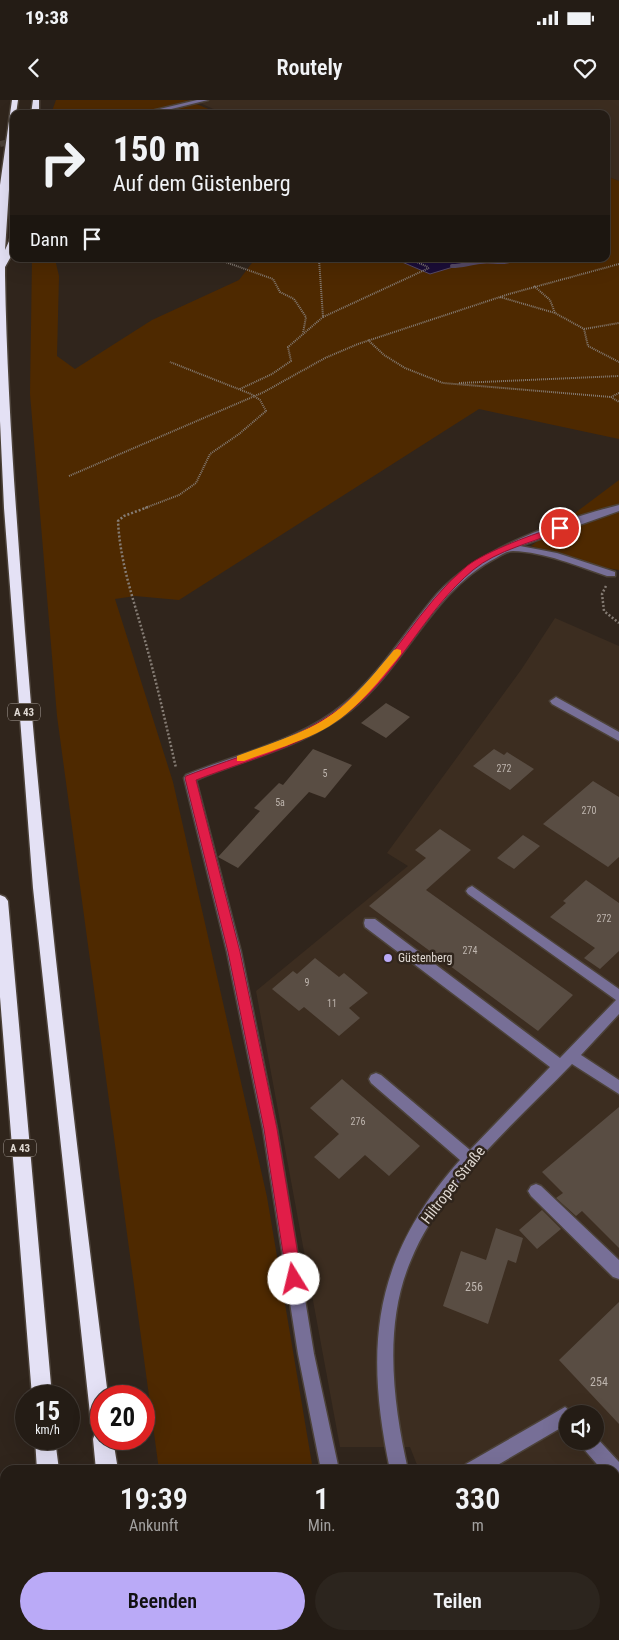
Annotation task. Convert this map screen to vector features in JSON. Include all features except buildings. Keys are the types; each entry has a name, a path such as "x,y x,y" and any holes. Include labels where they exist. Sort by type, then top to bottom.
{"highway":[{"name":"A 43","path":"10,138 4,184 1,273 5,439 22,695 69,1150 97,1385"},
{"path":"1,273 10,249"},
{"name":"A 43","path":"0,901 41,1385"},
{"path":"46,1450 48,1465"},
{"path":"104,1450 106,1465"}],"street":[{"path":"160,110 205,100"},
{"path":"329,1465 306,1354 263,1092 234,952 190,778 314,730 348,707 375,680 456,580 487,557 619,508"},
{"path":"512,548 554,556 611,574"},
{"path":"556,701 619,737"},
{"path":"472,892 619,996"},
{"path":"370,923 566,1061 619,1088"},
{"name":"Hiltroper Straße","path":"398,1465 392,1440 386,1386 386,1329 395,1285 408,1249 437,1201 470,1159 619,1005"},
{"path":"376,1079 470,1159"},
{"path":"536,1191 619,1271"},
{"path":"481,1465 559,1419"},
{"path":"596,1450 609,1465"}],"path":[{"path":"225,262 273,279 280,292 294,299 306,316 303,334"},
{"path":"319,262 323,317"},
{"path":"240,389 272,374 291,361 288,347 323,317 429,268 416,262"},
{"path":"69,476 255,396 325,358 368,340 534,286 619,264"},
{"path":"534,286 546,294 554,303 554,313"},
{"path":"499,297 554,313 584,329 619,323"},
{"path":"584,329 588,346 619,362"},
{"path":"368,340 384,355 405,368 443,383 611,397 619,402"},
{"path":"170,362 255,396 266,411 240,434 210,454 196,483 179,495 124,516 118,521 118,540 124,567 159,693 176,770 190,778"},
{"path":"443,383 619,376"},
{"path":"611,397 619,393"},
{"path":"611,574 602,594 604,611 619,623"}],"shaded area":[{"path":"56,100 187,100 211,110 52,110"},
{"path":"193,100 619,100 619,181 610,178 610,110 216,110"},
{"path":"610,178 619,181 619,439 479,409 179,600 135,596 115,599 173,782 267,1197 312,1465 158,1465 155,1440 155,1385 148,1385 57,716 30,394 32,262 56,262 59,276 57,356 75,369 152,320 239,280 253,262 610,262"},
{"path":"402,262 459,262 463,264 430,274"},
{"path":"619,480 619,570 594,566 531,546"},
{"path":"555,618 619,646 619,1465 417,1465 410,1447 340,1447 256,991 408,866 387,853 521,670"}],"waterway":[{"path":"452,266 484,262"},
{"path":"484,262 506,262"}],"tunnel":[{"path":"0,144 10,142"}],"slow traffic":[{"path":"240,758 298,738 314,730 348,707 375,680 397,652"}],"place":[{"name":"Güstenberg","path":"388,958"}],"route":[{"path":"294,1279 270,1129 234,952 190,778 298,738 314,730 348,707 375,680 437,601 470,568 487,557 560,528"}]}
